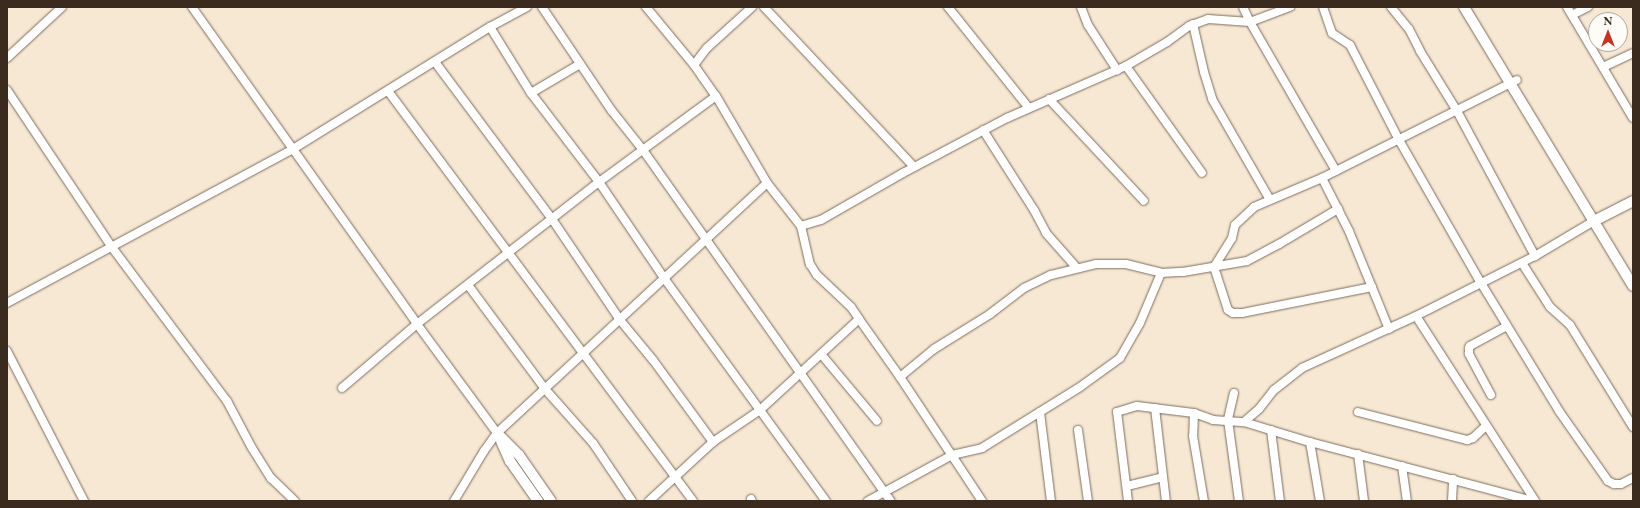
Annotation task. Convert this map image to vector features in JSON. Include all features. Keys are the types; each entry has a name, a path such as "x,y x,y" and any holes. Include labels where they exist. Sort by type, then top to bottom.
{"main road":[{"path":"1464,7 1514,82"},
{"path":"1472,7 1514,82 1597,220 1633,286"},
{"path":"1597,220 1633,201"},
{"path":"1597,220 1633,274"},
{"path":"498,433 510,461 538,501"},
{"path":"498,433 519,455 551,501"}],"street":[{"path":"7,58 62,7"},
{"path":"192,7 417,324 498,433"},
{"path":"7,303 293,149 490,27 527,7"},
{"path":"542,7 612,111 643,150 705,240 891,501"},
{"path":"646,7 694,65 716,96 767,183 801,226 810,264 817,275 851,307 900,377 982,501"},
{"path":"694,65 707,48 752,7"},
{"path":"764,7 914,167"},
{"path":"948,7 1030,108"},
{"path":"1081,7 1088,26 1117,70"},
{"path":"1244,7 1250,22 1336,171"},
{"path":"801,226 821,220 983,130 1049,99 1126,66 1193,24 1208,19 1250,22 1290,7"},
{"path":"1322,7 1332,33 1350,45 1399,140 1481,283 1559,411 1608,481 1614,484 1621,484 1633,478"},
{"path":"1391,7 1409,28 1420,51 1457,111 1535,256"},
{"path":"1567,7 1633,118"},
{"path":"1572,15 1588,7"},
{"path":"1193,24 1204,72 1212,98 1270,200"},
{"path":"490,27 532,93 599,182 664,278 826,501"},
{"path":"1603,67 1633,53"},
{"path":"435,62 552,219 620,320 653,360 713,442"},
{"path":"532,93 580,64"},
{"path":"1126,66 1202,173"},
{"path":"1372,287 1242,313 1233,313 1228,310 1214,267 1232,238 1235,226 1254,207 1322,178 1514,82"},
{"path":"7,90 111,246 227,401 252,448 272,478 295,501"},
{"path":"388,91 693,501"},
{"path":"342,388 417,324 599,182 716,96"},
{"path":"1049,99 1144,201"},
{"path":"983,130 1034,210 1046,233 1076,268"},
{"path":"1322,178 1349,231 1389,328"},
{"path":"454,501 484,451 498,433 767,183"},
{"path":"900,377 934,349 990,314 1024,288 1051,275 1096,264 1126,264 1161,273 1183,272 1247,261 1338,209"},
{"path":"1244,422 1259,409 1274,390 1302,368 1416,316 1522,263 1597,220"},
{"path":"1522,263 1550,307 1570,325 1633,427"},
{"path":"868,501 952,455 982,448 1080,387 1120,358 1140,323 1161,273"},
{"path":"468,285 545,389 593,443 632,501"},
{"path":"1416,316 1534,501"},
{"path":"649,501 713,442 760,410 859,319"},
{"path":"1491,395 1469,354 1469,348 1470,346 1507,326"},
{"path":"7,351 84,501"},
{"path":"821,354 877,421"},
{"path":"1234,393 1228,420 1239,501"},
{"path":"1128,501 1117,412 1137,406 1194,413 1213,420 1244,422 1310,442 1452,479 1506,497 1534,501"},
{"path":"1155,408 1166,501"},
{"path":"1040,412 1051,501"},
{"path":"1358,412 1468,440 1473,438 1486,426"},
{"path":"1194,413 1193,436 1204,501"},
{"path":"1078,430 1088,501"},
{"path":"1271,430 1280,501"},
{"path":"1310,442 1320,501"},
{"path":"1358,454 1364,501"},
{"path":"1402,466 1407,501"},
{"path":"1127,486 1163,477"},
{"path":"1452,479 1452,501"}]}
